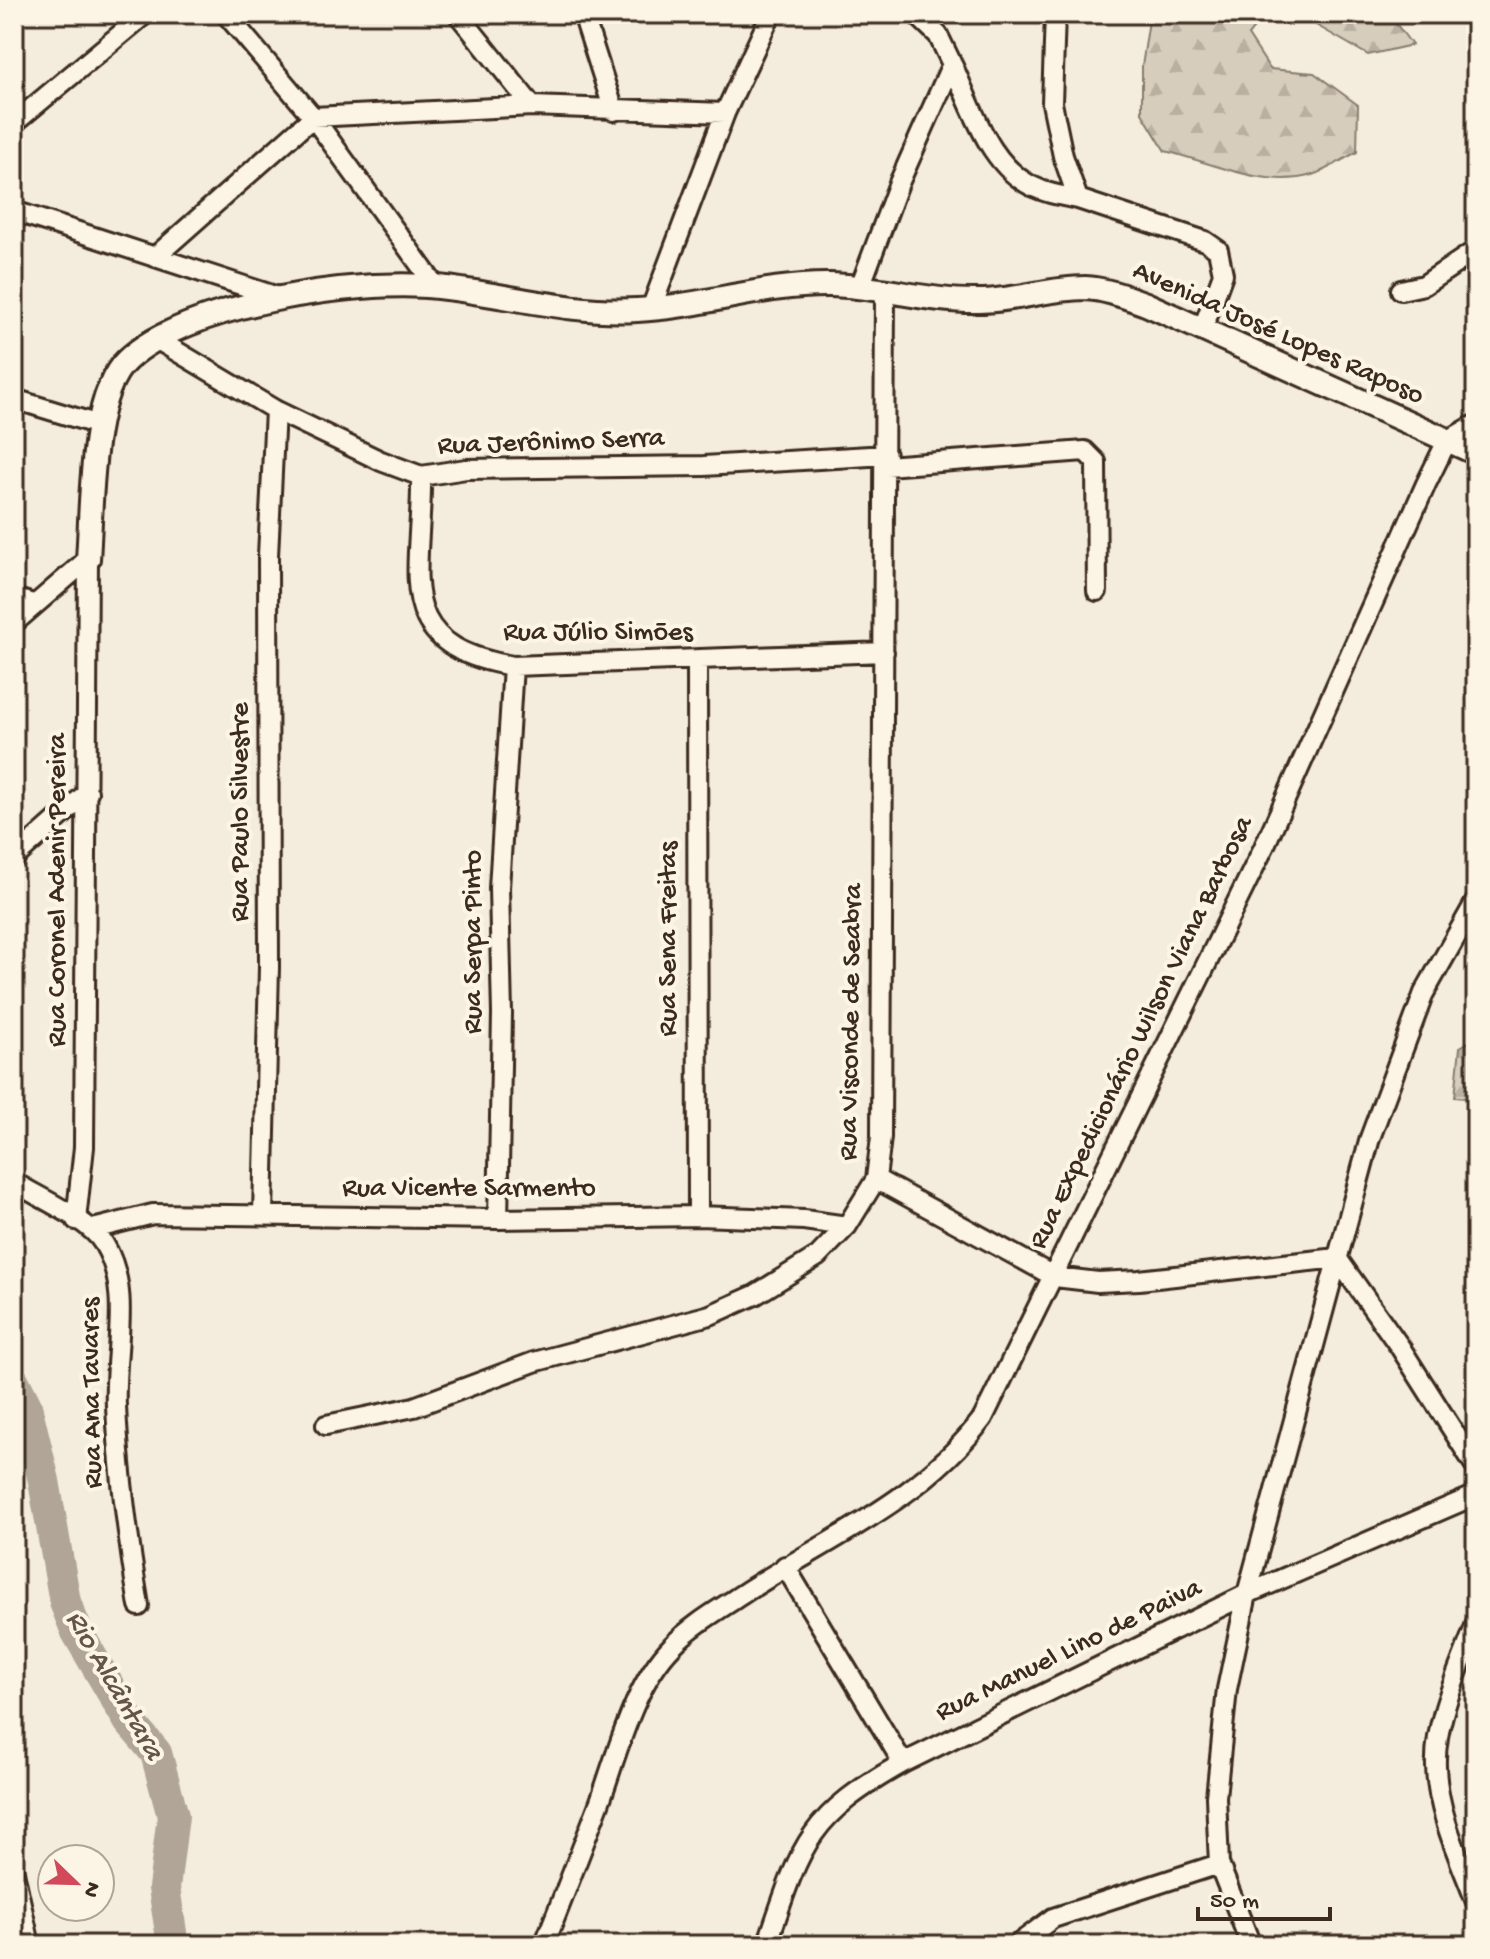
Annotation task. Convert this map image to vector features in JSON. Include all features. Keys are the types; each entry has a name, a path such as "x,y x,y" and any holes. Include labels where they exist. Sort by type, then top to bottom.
{"street":[{"path":"14,123 145,14"},
{"path":"226,14 313,117 436,287"},
{"path":"458,14 532,106"},
{"path":"583,14 614,111"},
{"path":"651,309 725,113 771,14"},
{"path":"916,14 938,35 991,147 1005,168 1041,190 1205,241 1218,250 1223,274 1203,328"},
{"path":"1055,14 1052,103 1063,156 1078,199"},
{"path":"860,287 899,183 952,64"},
{"path":"156,256 313,117 532,106 725,113"},
{"path":"14,211 283,299"},
{"path":"1401,290 1424,285 1476,250"},
{"name":"Avenida José Lopes Raposo","path":"88,559 99,425 106,389 125,361 156,339 238,309 375,284 436,287 589,309 651,309 794,286 860,287 954,301 986,301 1088,288 1146,304 1203,328 1476,453"},
{"name":"Rua Visconde de Seabra","path":"326,1425 414,1407 534,1362 710,1315 788,1277 818,1256 847,1226 876,1179 881,1137 885,292"},
{"name":"Rua Jerônimo Serra","path":"156,339 275,410 381,461 421,476 466,469 704,466 1085,451 1096,462 1097,591"},
{"path":"14,399 99,425"},
{"name":"Rua Paulo Silvestre","path":"263,1215 269,967 268,556 275,410"},
{"path":"1447,441 1476,424"},
{"name":"Rua Expedicionário Wilson Viana Barbosa","path":"544,1945 647,1680 670,1648 687,1632 785,1566 899,1502 970,1435 1010,1367 1055,1277 1264,847 1447,441"},
{"name":"Rua Júlio Simões","path":"421,476 416,567 419,600 431,630 457,651 482,661 513,666 884,652"},
{"path":"14,623 88,559"},
{"name":"Rua Coronel Adenir Pereira","path":"84,1225 88,559"},
{"path":"14,598 33,604"},
{"name":"Rua Sena Freitas","path":"697,661 698,1216"},
{"name":"Rua Serpa Pinto","path":"498,1219 502,1014 499,888 513,666"},
{"path":"14,858 88,792"},
{"path":"1251,1945 1219,1864 1216,1797 1220,1739 1247,1594 1370,1138 1424,993 1476,901"},
{"path":"876,1179 1055,1277 1098,1282 1139,1280 1337,1258"},
{"name":"Rua Ana Tavares","path":"14,1182 84,1225 110,1255 119,1287 116,1405 126,1530 139,1606"},
{"name":"Rua Vicente Sarmento","path":"84,1225 153,1214 498,1219 698,1216 804,1220 847,1226"},
{"path":"1337,1258 1400,1347 1476,1467"},
{"name":"Rua Manuel Lino de Paiva","path":"767,1945 805,1843 825,1816 850,1793 903,1763 1247,1594 1476,1495"},
{"path":"785,1566 903,1763"},
{"path":"1476,1623 1445,1713 1436,1766 1455,1848 1476,1902"},
{"path":"1017,1945 1053,1918 1219,1864"},
{"path":"14,1872 30,1945"}],"green space":[{"path":"1150,14 1265,14 1248,35 1270,69 1314,73 1358,105 1357,152 1312,175 1275,179 1165,151 1142,113 1142,66"},
{"path":"1297,14 1389,14 1412,45 1368,55"},
{"path":"1476,1038 1476,1099 1455,1097 1460,1047"}],"waterway":[{"name":"Rio Alcântara","path":"14,1382 26,1406 44,1481 65,1602 77,1632 129,1721 156,1753 173,1816 164,1888 173,1945"}]}
